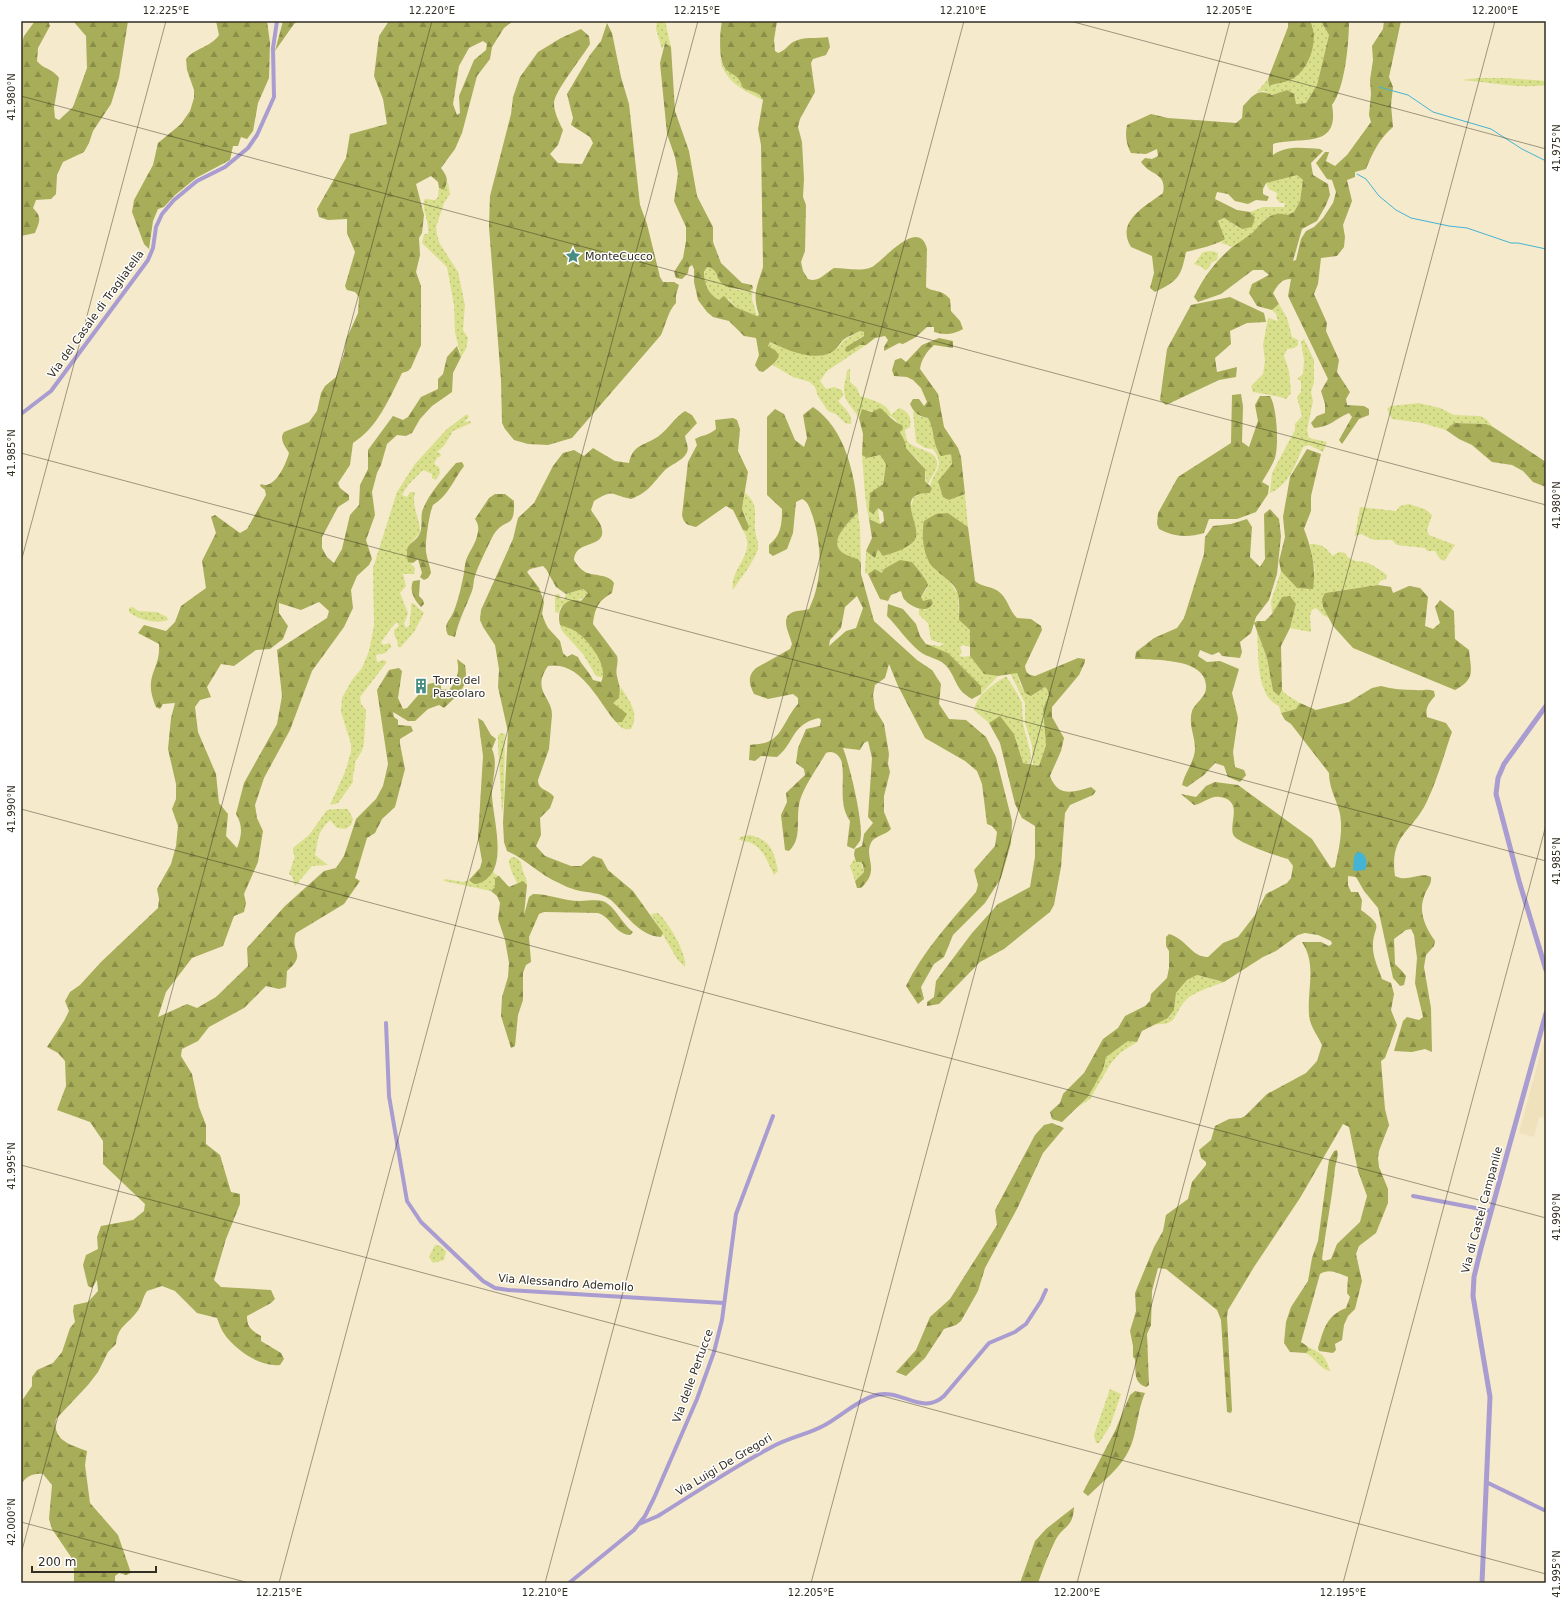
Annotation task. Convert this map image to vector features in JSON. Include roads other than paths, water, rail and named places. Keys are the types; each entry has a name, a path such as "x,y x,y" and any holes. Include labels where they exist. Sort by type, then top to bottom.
{"street":[{"name":"Via del Casale di Tragliatella","path":"21,414 51,391 146,262 153,248 156,226 162,214 174,200 198,180 225,167 248,148 255,138 274,97 273,48 277,21"},
{"path":"1546,706 1504,764 1498,778 1496,794 1515,866 1546,970"},
{"name":"Via di Castel Campanile","path":"1482,1583 1490,1394 1473,1287 1478,1259 1546,1013"},
{"name":"Via Alessandro Ademollo","path":"386,1023 389,1096 407,1201 421,1222 483,1281 495,1288 508,1290 724,1303"},
{"name":"Via delle Pertucce","path":"569,1583 639,1524 654,1498 697,1399 716,1342 724,1303 736,1214 773,1116"},
{"path":"1413,1196 1491,1211"},
{"name":"Via Luigi De Gregori","path":"639,1524 658,1516 769,1448 822,1426 868,1398 880,1394 890,1393 923,1404 937,1401 946,1394 989,1343 1015,1332 1024,1326 1041,1301 1046,1290"},
{"path":"1486,1482 1546,1511"}],"water":[{"path":"1360,852 1364,855 1367,862 1366,868 1365,870 1356,871 1353,870 1354,857 1356,853"}],"waterway":[{"path":"1379,87 1408,95 1433,112 1491,129 1522,149 1546,161"},
{"path":"1357,174 1366,179 1379,196 1396,210 1411,218 1467,228 1511,243 1546,249"}],"place":[{"name":"MonteCucco","path":"573,256"},
{"name":"Torre del Pascolaro","path":"421,686"}]}
